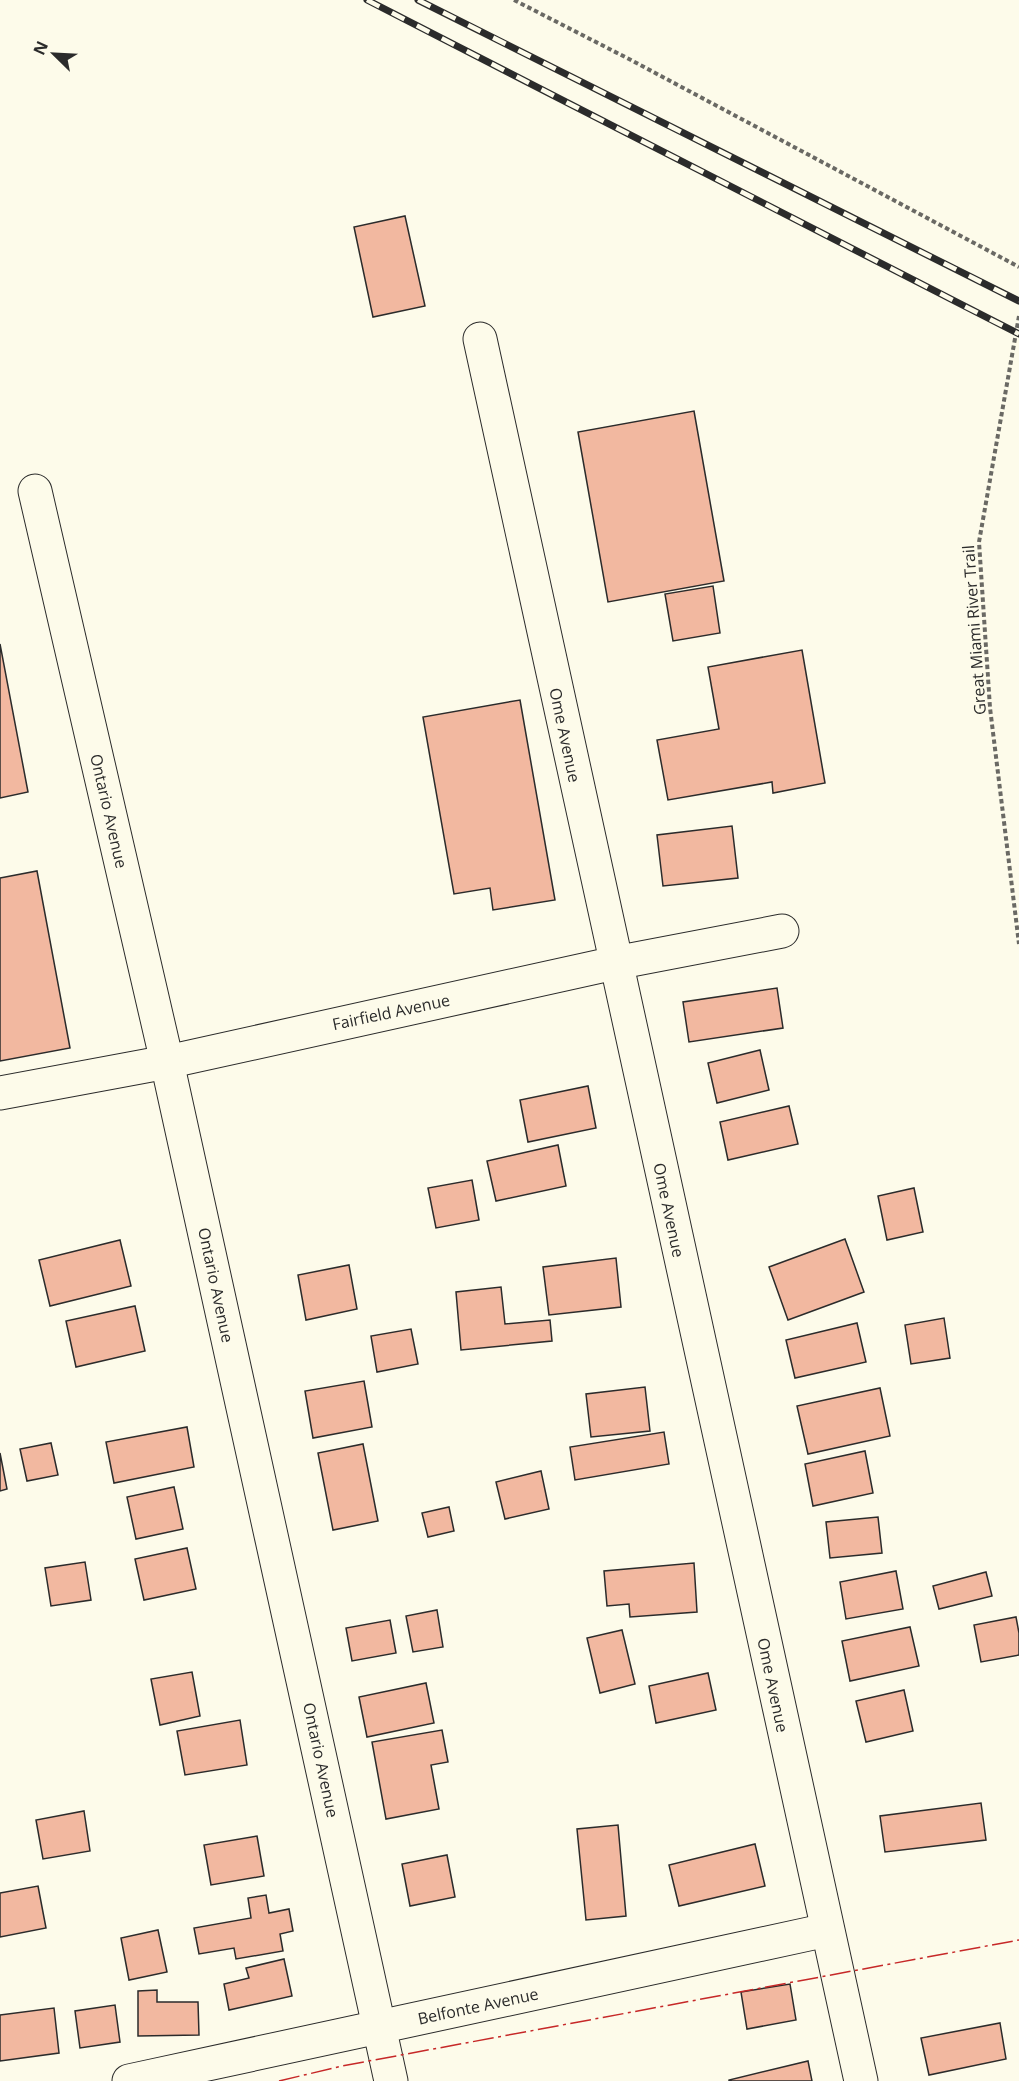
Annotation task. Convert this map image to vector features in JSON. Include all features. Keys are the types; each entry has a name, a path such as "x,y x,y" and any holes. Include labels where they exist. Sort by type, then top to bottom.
{"street":[{"name":"Ome Avenue","path":"480,339 861,2081"},
{"name":"Ontario Avenue","path":"35,491 167,1062 391,2081"},
{"name":"Fairfield Avenue","path":"0,1093 167,1062 615,963 782,931"},
{"name":"Belfonte Avenue","path":"129,2081 827,1930"}],"path":[{"path":"514,0 1019,267"},
{"name":"Great Miami River Trail","path":"1019,316 979,542 990,708 1019,944"}],"building":[{"path":"405,216 425,306 373,317 354,227"},
{"path":"694,411 724,581 608,602 578,432"},
{"path":"713,586 720,633 673,641 665,594"},
{"path":"0,644 28,792 0,798"},
{"path":"802,650 825,783 773,793 772,782 668,800 657,740 719,729 708,667"},
{"path":"520,700 555,900 493,910 490,888 454,894 423,717"},
{"path":"732,826 738,878 663,886 657,835"},
{"path":"37,871 70,1048 0,1061 0,878"},
{"path":"777,988 783,1028 689,1042 683,1002"},
{"path":"760,1050 769,1090 717,1103 708,1063"},
{"path":"588,1086 596,1128 528,1142 520,1100"},
{"path":"789,1106 798,1144 728,1160 720,1122"},
{"path":"558,1145 566,1186 496,1201 487,1161"},
{"path":"472,1180 479,1220 436,1228 428,1188"},
{"path":"914,1188 923,1232 887,1240 878,1196"},
{"path":"845,1239 864,1292 788,1320 769,1267"},
{"path":"120,1240 131,1286 50,1306 39,1260"},
{"path":"616,1258 621,1307 549,1315 543,1267"},
{"path":"349,1265 357,1309 306,1320 298,1275"},
{"path":"501,1287 505,1324 550,1320 552,1341 461,1350 456,1292"},
{"path":"135,1306 145,1351 76,1367 66,1321"},
{"path":"944,1318 950,1358 911,1364 905,1325"},
{"path":"857,1323 866,1362 795,1378 786,1340"},
{"path":"411,1329 418,1364 377,1372 371,1336"},
{"path":"364,1381 372,1427 313,1438 305,1391"},
{"path":"645,1387 650,1431 591,1437 586,1394"},
{"path":"880,1388 890,1436 808,1454 797,1406"},
{"path":"187,1427 194,1467 114,1483 106,1442"},
{"path":"664,1432 669,1464 575,1480 570,1447"},
{"path":"51,1443 58,1475 27,1481 20,1449"},
{"path":"363,1444 378,1521 333,1530 318,1453"},
{"path":"865,1451 873,1493 813,1506 805,1464"},
{"path":"0,1453 7,1489 0,1491"},
{"path":"541,1471 549,1509 505,1519 496,1482"},
{"path":"174,1487 183,1529 136,1539 127,1497"},
{"path":"449,1507 454,1531 428,1537 422,1513"},
{"path":"878,1517 882,1553 830,1558 826,1522"},
{"path":"187,1548 196,1589 144,1600 135,1559"},
{"path":"85,1562 91,1600 51,1606 45,1568"},
{"path":"694,1563 697,1612 630,1617 629,1604 607,1606 604,1571"},
{"path":"896,1571 903,1609 846,1619 840,1582"},
{"path":"986,1572 992,1596 939,1609 933,1586"},
{"path":"437,1610 443,1647 413,1652 406,1616"},
{"path":"1016,1617 1019,1655 981,1662 974,1625"},
{"path":"390,1620 396,1653 352,1661 346,1628"},
{"path":"910,1627 919,1666 850,1681 842,1641"},
{"path":"622,1630 635,1684 600,1693 587,1638"},
{"path":"192,1672 200,1716 160,1725 151,1679"},
{"path":"708,1673 716,1710 656,1723 649,1686"},
{"path":"426,1683 434,1723 367,1737 359,1697"},
{"path":"904,1690 913,1731 866,1742 856,1701"},
{"path":"240,1720 247,1765 185,1775 177,1731"},
{"path":"442,1730 448,1762 431,1765 439,1809 386,1819 372,1742"},
{"path":"981,1803 986,1840 885,1852 880,1816"},
{"path":"84,1811 90,1851 43,1859 36,1820"},
{"path":"618,1825 626,1916 586,1920 577,1829"},
{"path":"257,1836 264,1876 211,1885 204,1845"},
{"path":"755,1844 765,1886 679,1906 669,1865"},
{"path":"447,1855 455,1897 410,1906 402,1864"},
{"path":"38,1886 46,1928 0,1937 0,1893"},
{"path":"266,1895 269,1913 289,1909 293,1931 280,1934 283,1951 236,1959 234,1948 199,1954 194,1928 251,1918 248,1898"},
{"path":"158,1930 167,1972 129,1980 121,1938"},
{"path":"284,1959 292,1996 229,2010 224,1984 249,1978 246,1968"},
{"path":"790,1984 796,2020 747,2029 741,1992"},
{"path":"157,1990 157,2002 198,2002 199,2035 138,2036 138,1991"},
{"path":"115,2005 120,2042 80,2048 75,2011"},
{"path":"54,2008 59,2053 0,2061 0,2015"},
{"path":"1000,2023 1006,2059 929,2075 921,2038"},
{"path":"808,2061 812,2081 729,2081 729,2080"}],"railway":[{"path":"367,0 1019,334"},
{"path":"418,0 1019,301"}],"power":[{"path":"279,2081 342,2066 1019,1940"}]}
